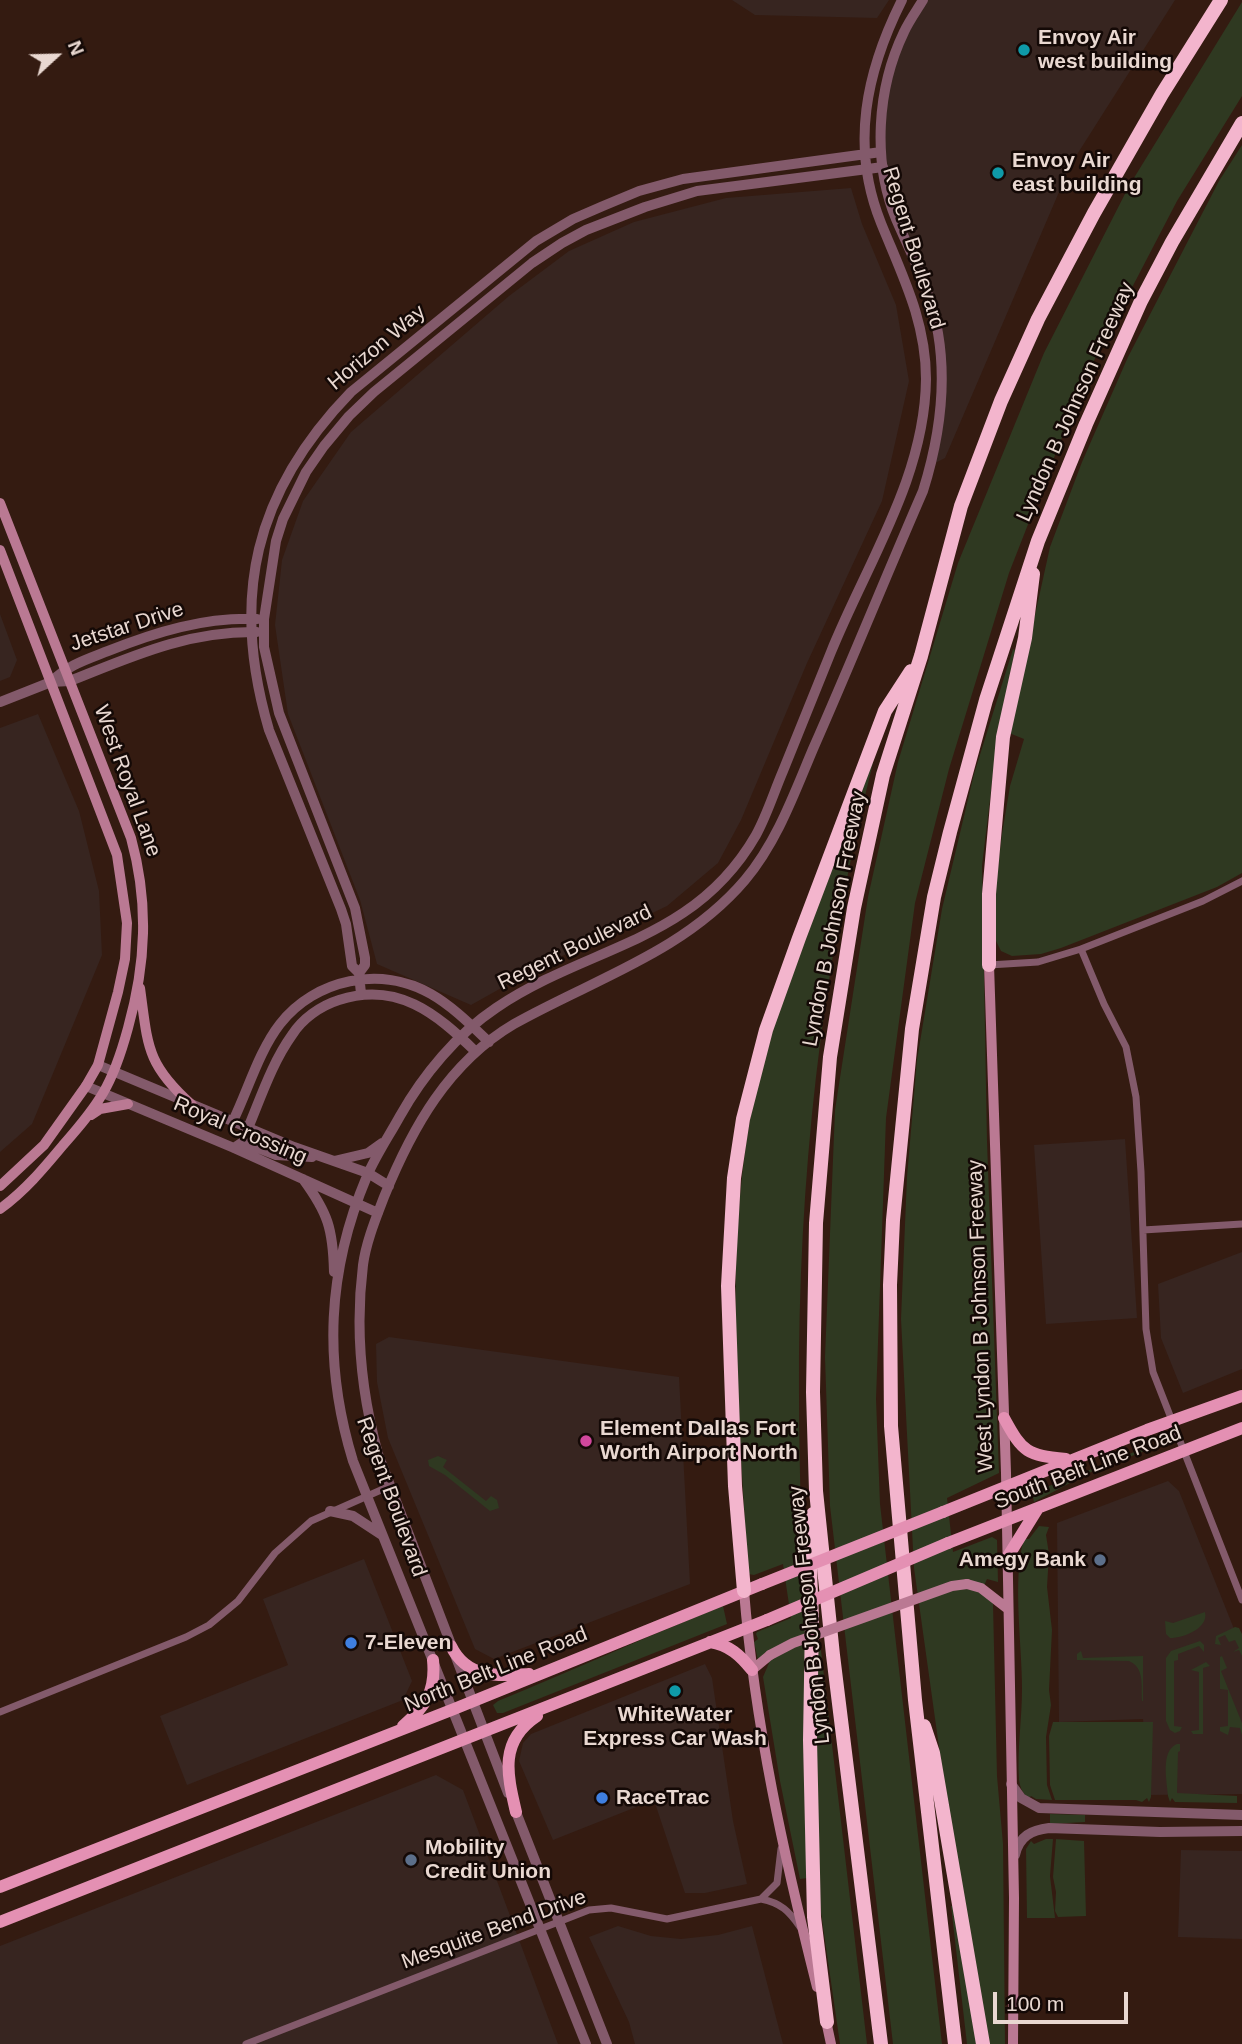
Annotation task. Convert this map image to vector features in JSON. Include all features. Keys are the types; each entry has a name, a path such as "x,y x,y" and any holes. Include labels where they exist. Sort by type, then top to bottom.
{"highway":[{"name":"Lyndon B Johnson Freeway","path":"881,2044 835,1669 817,1491 813,1392 816,1223 830,1057 854,908 883,775 921,656 961,506 1001,401 1038,319 1094,213 1162,94 1221,0"},
{"name":"Lyndon B Johnson Freeway","path":"955,2044 915,1700 891,1426 893,1220 904,1091 934,897 986,700 1038,541 1141,301 1172,242 1242,123"},
{"path":"989,965 989,894 1003,737 1025,638 1038,541"},
{"path":"744,1591 736,1486 728,1286 734,1178 743,1119 766,1030 782,983 885,711 921,656"},
{"path":"817,1491 809,1544 812,1619 810,1740 814,1917 827,2022"},
{"path":"915,1700 933,1753 984,2044"}],"main road":[{"name":"West Royal Lane","path":"0,503 130,835 142,882 145,919 139,982 114,1071 103,1093 83,1121 43,1170 0,1209"},
{"name":"West Royal Lane","path":"0,550 117,855 127,923 125,958 98,1065 44,1145 0,1186"},
{"name":"West Lyndon B Johnson Freeway","path":"989,965 1006,1486 1014,1869 1013,2044"},
{"path":"139,982 147,1036 156,1067 173,1088 192,1105"},
{"path":"83,1121 100,1109 128,1104"},
{"name":"South Belt Line Road","path":"1006,1486 1242,1396"},
{"path":"1004,1418 1017,1443 1027,1451 1037,1456 1070,1460"},
{"name":"South Belt Line Road","path":"747,1627 948,1543 1242,1428"},
{"name":"North Belt Line Road","path":"0,1887 454,1709 1006,1486"},
{"path":"1007,1558 1039,1507"},
{"path":"752,1670 770,1655 793,1643 952,1586 967,1584 981,1588 1007,1609"},
{"path":"744,1591 762,1744 782,1845 831,2044"},
{"path":"0,1922 747,1627"},
{"path":"710,1642 731,1649 752,1670"},
{"path":"452,1646 455,1653 471,1668 488,1675 536,1674"},
{"path":"398,1731 424,1707 435,1675 433,1660"},
{"path":"516,1812 508,1768 509,1751 525,1723 549,1706"}],"street":[{"name":"Regent Boulevard","path":"586,2044 353,1461 337,1399 332,1343 335,1290 342,1252 368,1173 423,1081 472,1026 497,1007 538,985 673,921 713,889 732,869 758,832 845,617 908,481 922,433 926,373 921,330 906,279 875,206 866,155 870,79 881,45 902,0"},
{"name":"Regent Boulevard","path":"607,2044 378,1454 361,1376 365,1255 389,1186 421,1118 433,1098 476,1052 515,1024 653,954 705,920 747,877 781,824 923,491 937,438 942,381 938,332 925,283 891,204 881,152 882,110 890,69 904,31 923,0"},
{"name":"Horizon Way","path":"361,995 359,976 352,966 341,909 269,730 259,691 251,632 253,581 261,539 282,485 303,450 333,411 351,393 536,241 573,219 639,191 710,174 881,152"},
{"name":"Horizon Way","path":"359,976 365,965 365,958 355,908 272,689 263,632 276,541 283,519 306,472 349,416 532,263 562,243 611,219 697,191 883,167"},
{"path":"639,191 645,206"},
{"path":"405,349 420,356"},
{"path":"405,349 410,365"},
{"name":"Jetstar Drive","path":"51,682 65,668 175,627 219,620 264,619"},
{"name":"Jetstar Drive","path":"0,702 51,682 69,681 178,640 224,633 263,632"},
{"path":"259,691 272,689"},
{"path":"292,787 307,782"},
{"path":"989,965 1038,962 1081,949 1203,901 1242,881"},
{"path":"1081,949 1126,1047 1136,1097 1146,1329 1153,1373 1242,1600"},
{"path":"233,1121 268,1043 279,1025 294,1009 317,992 359,976 384,979 422,989 489,1042"},
{"path":"248,1128 279,1055 293,1032 309,1016 331,1002 361,995 383,994 415,1003 438,1018 476,1052"},
{"path":"268,1043 279,1055"},
{"name":"Royal Crossing","path":"98,1065 248,1128 368,1173 389,1186"},
{"name":"Royal Crossing","path":"86,1086 234,1148 378,1213"},
{"path":"234,1148 243,1142 276,1154 327,1159 368,1153 385,1141"},
{"path":"303,1179 323,1206 329,1223 335,1290"},
{"path":"1143,1230 1242,1224"},
{"path":"0,1712 186,1637 209,1625 238,1601 290,1537 330,1511 390,1486"},
{"path":"330,1511 353,1516 384,1536"},
{"path":"1011,1783 1021,1798 1039,1808 1242,1815"},
{"path":"1160,1812 1160,1832"},
{"path":"1014,1869 1020,1842 1034,1830 1063,1828 1160,1832 1242,1831"},
{"path":"761,1899 777,1883 782,1845"},
{"path":"761,1899 776,1902 788,1910 803,1930"},
{"name":"Mesquite Bend Drive","path":"246,2044 589,1910 611,1908 667,1919 761,1899"}],"shaded area":[{"path":"732,0 889,0 877,18 755,15"},
{"path":"923,0 1175,0 1071,164 945,458 931,465 937,438 938,332 896,218 882,162 882,110 904,31"},
{"path":"851,188 862,224 896,305 909,381 882,501 807,663 741,820 718,863 667,906 537,968 471,1005 377,964 360,900 288,714 275,625 282,560 303,501 351,432 509,296 569,251 634,222 726,198"},
{"path":"0,614 17,660 10,677 0,681"},
{"path":"38,714 79,811 99,891 102,955 32,1124 0,1152 0,728"},
{"path":"1125,1139 1137,1318 1046,1324 1034,1145"},
{"path":"1242,1252 1242,1369 1183,1393 1161,1338 1158,1284"},
{"path":"389,1337 679,1377 690,1584 494,1659 475,1649 388,1438 377,1382 376,1344"},
{"path":"1168,1481 1179,1491 1242,1649 1242,1794 1148,1795 1143,1719 1059,1722 1057,1523"},
{"path":"364,1559 412,1681 403,1700 187,1785 160,1716 288,1665 263,1599"},
{"path":"705,1664 712,1678 733,1821 747,1884 705,1893 685,1893 654,1800 553,1840 519,1761 523,1743 531,1734"},
{"path":"436,1775 463,1790 558,2044 0,2044 0,1946"},
{"path":"1181,1850 1242,1851 1242,1939 1178,1937"},
{"path":"618,1926 651,1936 681,1939 718,1935 752,1926 783,2044 635,2044 629,2022 589,1937"}],"green space":[{"path":"1242,2 1242,96 1177,201 1086,376 1009,573 949,769 915,903 886,1118 876,1399 880,1504 942,2044 893,2044 830,1506 825,1357 835,1110 868,897 898,762 958,563 1044,353 1129,186"},
{"path":"1242,145 1242,873 1217,887 1061,948 1041,954 1012,956 1001,951 996,941 995,891 1010,786 1024,739 1009,733 1050,547 1082,462 1128,357 1219,181"},
{"path":"1013,649 1015,650 997,741 982,866 987,1141 999,1473 947,1498 953,1552 992,1537 997,1540 998,1582 987,1579 983,1588 991,1596 993,1604 997,1776 1003,1844 1005,2044 988,2044 946,1797 914,1568 901,1319 907,1177 917,1060 942,909 974,774"},
{"path":"868,762 873,763 839,919 826,997 808,1156 803,1235 799,1409 806,1602 805,1779 808,1878 800,1879 763,1677 769,1663 763,1656 758,1660 754,1642 758,1639 757,1632 791,1618 783,1564 754,1575 748,1574 736,1344 738,1229 751,1114 767,1045"},
{"path":"1149,1446 1150,1449 1093,1471 1034,1502 1034,1492"},
{"path":"438,1456 447,1460 443,1467 486,1501 491,1496 497,1500 499,1508 490,1511 445,1475 429,1466 428,1460"},
{"path":"1039,1526 1049,1527 1046,1535 1049,1554 1047,1587 1052,1630 1049,1690 1051,1705 1046,1737 1047,1785 1052,1800 1031,1796 1028,1799 1019,1780 1022,1689 1018,1612 1020,1555 1024,1539 1029,1539"},
{"path":"723,1606 727,1624 503,1713 497,1713 493,1705 498,1701"},
{"path":"1205,1612 1203,1623 1194,1631 1176,1638 1170,1638 1166,1634 1165,1621 1173,1623"},
{"path":"1235,1627 1239,1628 1242,1634 1242,1656 1239,1650 1233,1652 1239,1648 1235,1640 1229,1642 1225,1635 1218,1638 1221,1645 1215,1644 1216,1636"},
{"path":"1200,1641 1204,1645 1204,1652 1199,1646 1178,1654 1178,1660 1174,1661 1174,1726 1182,1727 1175,1733 1170,1730 1166,1721 1166,1658 1171,1651"},
{"path":"816,1642 820,1642 867,2044 840,2044 819,1899 814,1816"},
{"path":"1081,1651 1083,1658 1143,1656 1143,1701 1140,1673 1134,1664 1129,1661 1077,1660 1077,1654"},
{"path":"1222,1656 1227,1668 1221,1671 1242,1723 1242,1735 1240,1728 1230,1727 1228,1735 1220,1731 1220,1727 1228,1726 1228,1690 1220,1689 1220,1657"},
{"path":"1206,1662 1210,1666 1203,1668 1203,1734 1193,1734 1191,1731 1199,1730 1199,1672 1191,1670"},
{"path":"1053,1722 1153,1722 1149,1802 1147,1798 1142,1802 1055,1800 1050,1785 1049,1736"},
{"path":"1180,1744 1180,1751 1177,1793 1237,1796 1237,1803 1175,1802 1172,1798 1170,1802 1166,1760 1168,1753"},
{"path":"1050,1814 1085,1815 1085,1822 1050,1824"},
{"path":"1053,1839 1050,1876 1055,1918 1027,1918 1026,1849 1031,1841 1034,1844"},
{"path":"1056,1839 1084,1841 1086,1916 1058,1917 1055,1911 1056,1892 1053,1877"},
{"path":"951,1906 955,1906 978,2044 967,2044"}],"place":[{"name":"Envoy Air west building","path":"1024,50"},
{"name":"Envoy Air east building","path":"998,173"},
{"name":"Element Dallas Fort Worth Airport North","path":"586,1441"},
{"name":"Amegy Bank","path":"1100,1560"},
{"name":"7-Eleven","path":"351,1643"},
{"name":"WhiteWater Express Car Wash","path":"675,1691"},
{"name":"RaceTrac","path":"602,1798"},
{"name":"Mobility Credit Union","path":"411,1860"}]}
